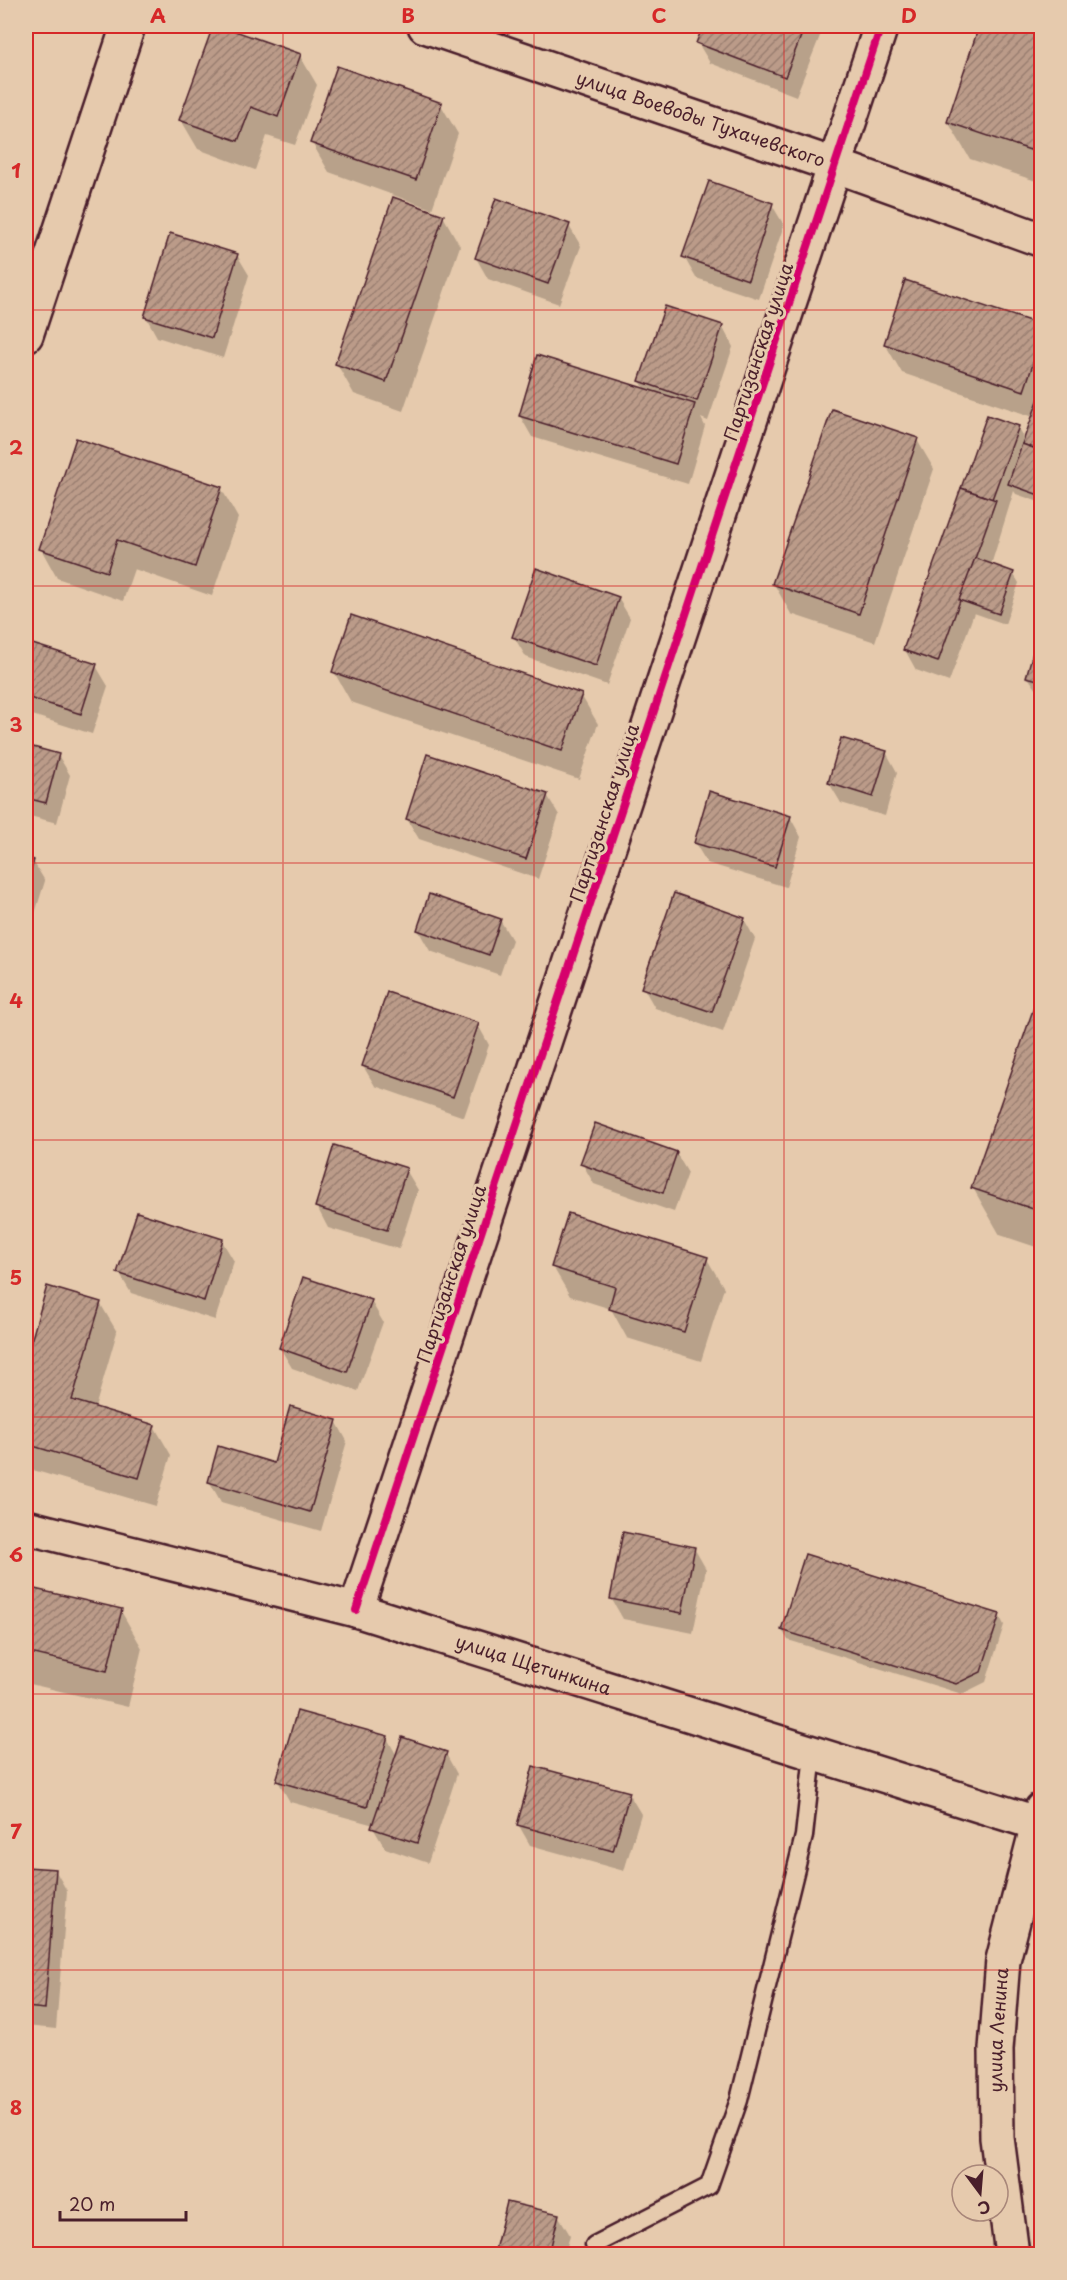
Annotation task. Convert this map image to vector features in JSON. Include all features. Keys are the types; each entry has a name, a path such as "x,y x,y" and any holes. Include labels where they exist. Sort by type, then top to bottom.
{"street":[{"path":"26,335 128,26"},
{"name":"улица Воеводы Тухачевского","path":"425,26 834,165 1041,240"},
{"name":"Партизанская улица","path":"356,1610 881,26"},
{"name":"улица Щетинкина","path":"26,1527 356,1610 813,1754 1039,1816"},
{"name":"улица Ленина","path":"1012,2254 998,2139 996,2049 1003,1960 1039,1816"}],"lane":[{"path":"594,2245 709,2186 739,2100 801,1848 813,1754"}],"building":[{"path":"213,26 221,26 301,54 278,117 251,107 238,141 179,120"},
{"path":"703,26 805,26 785,77 696,43"},
{"path":"979,26 1042,26 1042,154 947,122"},
{"path":"337,66 442,103 416,180 310,143"},
{"path":"709,181 773,203 748,280 682,257"},
{"path":"393,197 444,215 386,382 335,364"},
{"path":"496,198 570,224 548,284 475,258"},
{"path":"170,233 238,254 212,338 144,317"},
{"path":"905,280 1042,325 1042,337 1024,391 884,344"},
{"path":"665,306 723,325 697,401 639,381"},
{"path":"537,355 695,404 676,464 519,416"},
{"path":"1042,390 1042,451 1022,444"},
{"path":"832,409 918,438 859,614 772,584"},
{"path":"987,415 1019,426 992,499 961,488"},
{"path":"76,438 222,487 195,567 117,540 107,572 39,549"},
{"path":"1022,444 1042,451 1039,495 1008,484"},
{"path":"961,488 996,500 938,662 903,650"},
{"path":"975,558 1014,572 999,614 959,600"},
{"path":"536,568 619,597 596,666 512,637"},
{"path":"351,615 582,694 562,751 332,672"},
{"path":"1042,621 1042,681 1026,677"},
{"path":"26,642 97,664 81,714 26,697"},
{"path":"841,738 887,751 873,797 828,783"},
{"path":"26,745 59,754 46,803 26,798"},
{"path":"427,754 548,794 526,859 406,819"},
{"path":"709,791 791,816 775,867 694,843"},
{"path":"26,857 34,860 26,888"},
{"path":"674,893 745,918 712,1012 641,988"},
{"path":"429,894 501,919 489,955 417,930"},
{"path":"1042,984 1042,1212 971,1188"},
{"path":"387,992 479,1023 453,1097 362,1066"},
{"path":"595,1123 677,1152 663,1193 580,1164"},
{"path":"334,1145 407,1168 387,1230 315,1207"},
{"path":"137,1212 223,1239 204,1301 117,1273"},
{"path":"568,1213 708,1257 684,1332 609,1309 615,1287 551,1267"},
{"path":"303,1277 372,1300 347,1372 279,1348"},
{"path":"47,1286 101,1302 72,1400 155,1425 139,1478 26,1444 26,1359"},
{"path":"290,1406 337,1420 310,1512 208,1482 218,1446 274,1463"},
{"path":"623,1532 695,1547 682,1613 610,1599"},
{"path":"805,1554 1000,1614 981,1672 956,1684 781,1630"},
{"path":"26,1587 122,1609 107,1671 26,1652"},
{"path":"297,1711 388,1736 367,1807 276,1781"},
{"path":"402,1737 447,1752 417,1843 371,1828"},
{"path":"533,1766 630,1792 613,1851 517,1825"},
{"path":"26,1867 56,1869 45,2009 26,2007"},
{"path":"507,2202 559,2214 549,2254 494,2254"},
{"path":"426,2249 457,2254 425,2254"}],"cycle path":[{"path":"356,1610 881,26"}]}
